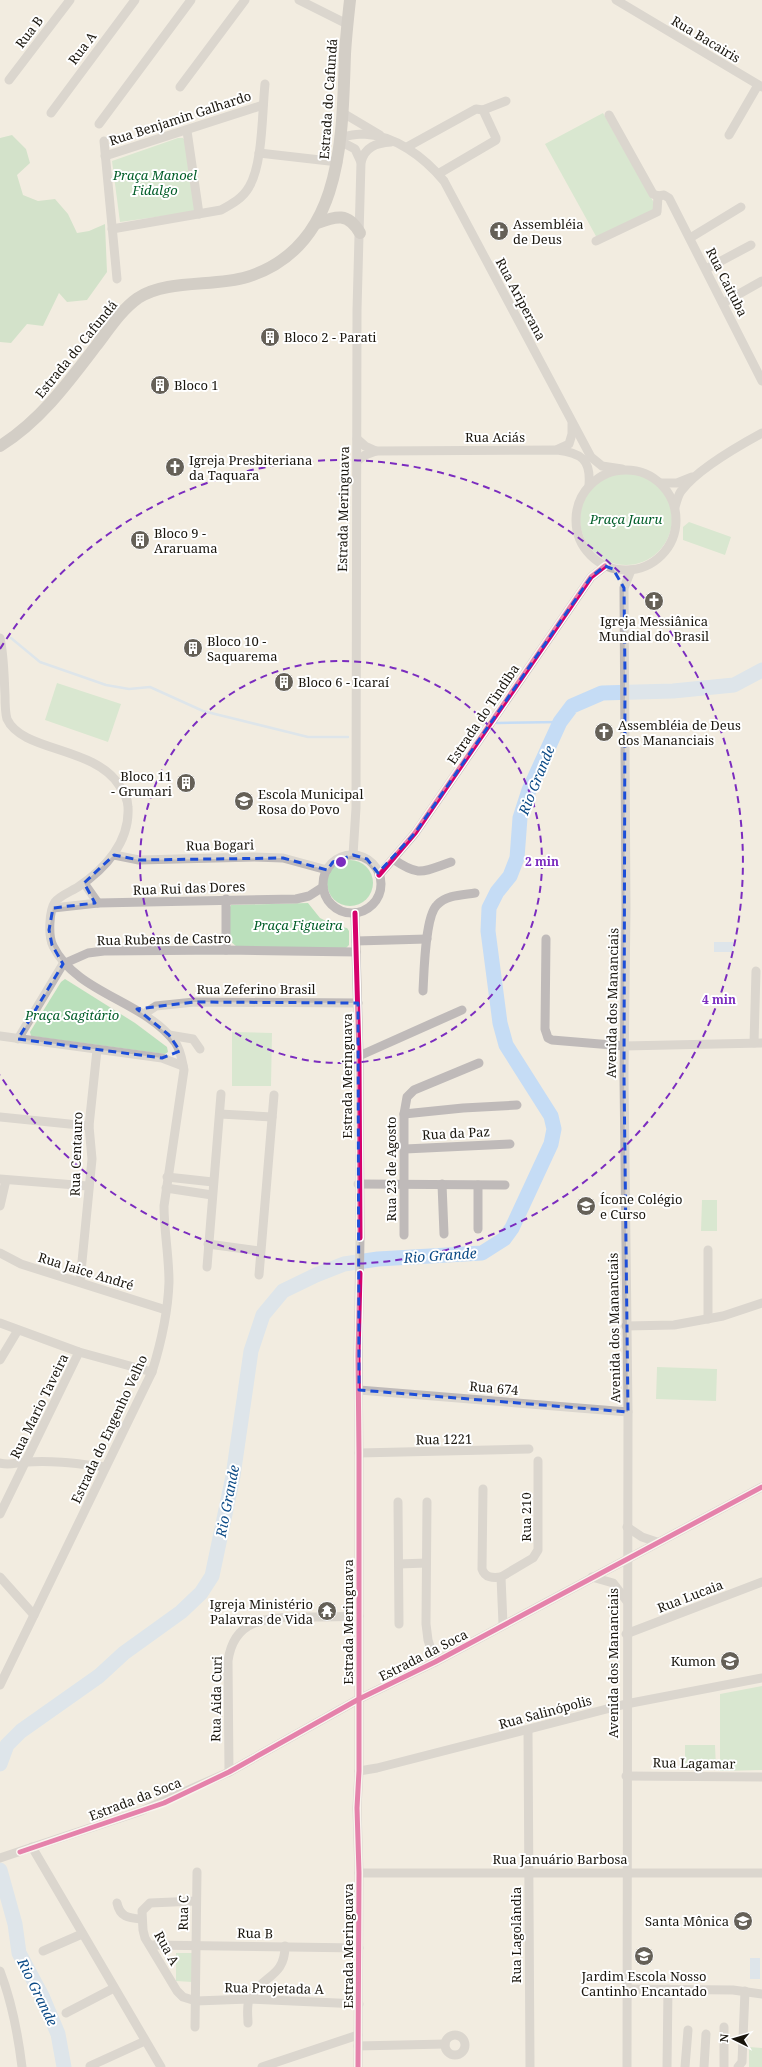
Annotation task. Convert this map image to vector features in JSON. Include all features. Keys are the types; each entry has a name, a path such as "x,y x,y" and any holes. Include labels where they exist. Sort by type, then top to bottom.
{"main road":[{"name":"Estrada do Cafundá","path":"0,446 13,438 48,407 122,312 139,298 158,290 246,278 267,269 294,251 317,223 327,202 338,162 343,113 350,0"},
{"path":"317,223 331,218 341,217 355,224 360,233"}],"street":[{"name":"Rua B","path":"10,80 70,0"},
{"name":"Rua A","path":"51,112 135,0"},
{"path":"99,124 191,0"},
{"path":"180,87 245,0"},
{"path":"299,0 348,24"},
{"name":"Rua Bacairis","path":"616,0 760,86"},
{"path":"112,228 221,210 232,205 242,196 254,175 259,153 265,84"},
{"path":"729,135 760,86"},
{"path":"407,147 476,109 483,110 506,101"},
{"name":"Rua Benjamin Galhardo","path":"105,156 187,131 263,105"},
{"path":"438,174 496,140 483,110"},
{"name":"Rua Ariperana","path":"343,113 391,142"},
{"name":"Rua Caituba","path":"609,116 653,194 658,196 664,195 669,198 762,381"},
{"path":"187,131 199,214"},
{"name":"Rua Ariperana","path":"341,139 368,135 407,147 444,181 572,424 591,457 596,462 608,467 622,469"},
{"path":"341,139 355,149 361,162"},
{"path":"104,141 117,279"},
{"path":"361,162 363,154 373,145 391,142"},
{"path":"259,153 338,162"},
{"name":"Estrada Meringuava","path":"353,855 356,808 357,310 361,162"},
{"path":"596,241 657,212 658,196"},
{"name":"Rua Caituba","path":"690,238 741,207"},
{"path":"706,269 751,245"},
{"path":"722,302 762,281"},
{"path":"557,450 569,444 572,434 572,424"},
{"path":"660,483 677,484 696,475 762,433"},
{"path":"357,439 364,446 376,452"},
{"name":"Rua Aciás","path":"357,461 365,455 376,452 557,450 577,454 586,462 590,468 589,485"},
{"path":"609,568 631,570 645,567 658,559 668,549 674,536 677,521 675,507 669,494 660,483 650,475 638,470 622,469 610,472 599,477 589,485 579,501 576,520 580,540 592,557 609,568 624,588"},
{"path":"675,507 682,489 696,475"},
{"path":"591,577 592,557"},
{"name":"Estrada do Tindiba","path":"379,875 391,859 415,833 591,577 609,568"},
{"name":"Avenida dos Mananciais","path":"626,2067 626,1559 628,1412 624,1046 624,588 631,570"},
{"path":"0,638 4,721 27,738 84,757 101,766 115,779 124,793 128,804 128,817 114,855 101,870 55,902 53,908"},
{"name":"Rua Bogari","path":"114,855 139,860 254,857 283,858 327,870"},
{"path":"353,855 367,859 373,864 379,875 381,885 373,904 365,910 354,913 343,912 333,906 326,898 323,886 327,870 334,862 343,856 353,855"},
{"path":"373,864 391,859 409,870 416,872 426,871 451,862"},
{"path":"84,883 98,903"},
{"name":"Rua Rui das Dores","path":"53,908 98,903 303,898 323,886"},
{"path":"423,991 427,939 431,915 435,906 443,900 475,892"},
{"path":"226,899 226,950"},
{"name":"Estrada do Engenho Velho","path":"0,1685 152,1372 164,1331 169,1283 164,1224 167,1177 182,1090 183,1066 180,1051 176,1042 144,1014 79,976 64,964 52,944 49,930 53,908"},
{"name":"Estrada Meringuava","path":"354,913 359,1056 358,1184 360,1238 358,1356 360,1453 359,1771 357,1808 359,1873 358,2067"},
{"path":"356,941 427,939"},
{"path":"546,939 545,1029 548,1038 552,1040 624,1046 758,1043 756,971"},
{"name":"Rua Rubens de Castro","path":"64,964 88,953 104,951 226,950 356,952"},
{"path":"18,1039 64,964"},
{"name":"Rua Zeferino Brasil","path":"126,1003 156,1006 194,1002 358,1003"},
{"name":"Rua Zeferino Brasil","path":"144,1014 156,1006"},
{"path":"359,1056 462,1010"},
{"path":"168,1035 193,1039 200,1049"},
{"path":"0,1036 162,1058 183,1066"},
{"name":"Rua Centauro","path":"80,1282 88,1186 92,1159 89,1126 97,1050"},
{"path":"162,1058 180,1051"},
{"name":"Rua 23 de Agosto","path":"404,1235 404,1114 407,1097 414,1090 479,1063"},
{"path":"207,1267 221,1094"},
{"path":"259,1274 274,1095"},
{"path":"404,1114 517,1105"},
{"path":"220,1114 272,1117"},
{"path":"0,1117 89,1126"},
{"name":"Rua da Paz","path":"405,1149 510,1144"},
{"path":"167,1177 213,1182"},
{"path":"0,1206 3,1179 88,1186"},
{"path":"358,1184 505,1185"},
{"path":"442,1184 444,1234"},
{"path":"478,1185 478,1229"},
{"path":"166,1188 212,1195"},
{"path":"208,1244 260,1251"},
{"path":"708,1250 708,1319"},
{"name":"Rua Jaice André","path":"0,1253 21,1264 166,1310"},
{"path":"626,1326 674,1325 708,1319 762,1303"},
{"path":"0,1323 79,1352 152,1372"},
{"path":"0,1360 18,1330"},
{"name":"Rua Mario Taveira","path":"0,1514 27,1462 79,1352"},
{"name":"Rua 674","path":"359,1390 628,1412"},
{"name":"Rua 1221","path":"360,1453 529,1449"},
{"name":"Rua 210","path":"501,1577 533,1558 538,1550 538,1461"},
{"path":"0,1462 13,1464 27,1462 60,1462 105,1467"},
{"name":"Estrada da Soca","path":"0,1858 152,1807 229,1772 300,1734 359,1699 435,1662 503,1624 762,1487"},
{"path":"483,1489 482,1569 485,1575 490,1577 501,1577 503,1624"},
{"path":"398,1502 399,1624"},
{"path":"427,1502 427,1633 435,1662"},
{"path":"627,1527 642,1537 657,1542"},
{"path":"399,1564 426,1564"},
{"path":"0,1577 34,1615"},
{"path":"592,1577 613,1583 626,1601"},
{"name":"Rua Lucaia","path":"626,1634 762,1582"},
{"name":"Rua Aida Curi","path":"229,1772 228,1661 230,1648 236,1637 246,1627 269,1618 359,1616"},
{"name":"Rua Salinópolis","path":"359,1771 377,1768 626,1704 762,1678"},
{"name":"Rua Lagolândia","path":"528,1730 530,2067"},
{"name":"Rua Lagamar","path":"626,1776 762,1777"},
{"path":"32,1847 161,2067"},
{"name":"Rua C","path":"195,2027 192,2000 195,1945 196,1872"},
{"name":"Rua Januário Barbosa","path":"359,1873 762,1873"},
{"path":"117,1903 121,1914 124,1916 141,1919 142,1911 150,1903 196,1901"},
{"name":"Rua A","path":"141,1919 143,1930 150,1945 177,1991 192,2000"},
{"path":"44,1951 82,1934"},
{"name":"Rua B","path":"150,1945 359,1948"},
{"path":"248,2022 249,1999 266,1979 281,1968 284,1960 285,1946"},
{"path":"0,1971 7,1990 16,2028 22,2067"},
{"path":"66,2014 114,1988"},
{"path":"626,1989 745,1991 762,1994"},
{"path":"667,2067 668,1989"},
{"path":"738,2067 742,2062 745,1991"},
{"name":"Rua Projetada A","path":"192,2000 249,1999 359,2004"},
{"path":"724,2027 724,2067"},
{"path":"685,2067 688,2030"},
{"path":"704,2067 706,2034"},
{"path":"262,2067 358,2035"},
{"path":"90,2066 145,2041"},
{"path":"358,2046 445,2044"}],"highlighted area":[{"path":"605,566 613,569 624,588 624,1076 628,1412 359,1390 358,1003 194,1002 137,1009 169,1035 180,1051 162,1058 18,1039 63,964 52,945 49,930 53,908 95,903 84,883 114,855 139,860 283,858 327,870 333,862 353,855 367,859 378,873 415,833 591,577"}],"green space":[{"path":"603,113 657,208 597,238 545,144"},
{"path":"12,135 26,149 30,163 17,175 23,195 38,201 55,199 68,214 77,233 89,231 105,224 107,272 87,300 67,302 59,293 43,326 27,324 11,343 0,342 0,138"},
{"name":"Praça Manoel Fidalgo","path":"178,138 183,138 186,142 195,210 192,212 120,222 112,161"},
{"name":"Praça Jauru","path":"626,473 644,476 659,486 669,501 672,519 669,537 659,552 644,562 626,565 608,562 593,552 583,537 580,519 583,501 593,486 608,476"},
{"path":"689,522 731,537 725,555 683,540 683,527"},
{"path":"57,683 121,704 108,742 45,720"},
{"path":"350,860 363,864 369,870 373,883 369,896 363,902 350,906 337,902 331,896 327,883 331,870 337,864"},
{"name":"Praça Figueira","path":"308,903 320,918 336,926 347,928 349,931 349,945 346,948 237,947 229,940 229,909 231,905"},
{"name":"Praça Sagitário","path":"65,979 135,1023 167,1047 168,1052 165,1054 31,1036 30,1032 61,982"},
{"path":"232,1032 272,1033 271,1086 232,1086"},
{"path":"702,1200 717,1200 717,1231 701,1231"},
{"path":"657,1367 717,1369 716,1401 656,1399"},
{"path":"762,1686 762,1770 720,1771 720,1694"},
{"path":"685,1745 715,1745 716,1768 685,1768"},
{"path":"176,1953 193,1953 192,1982 176,1981"},
{"path":"749,2047 762,2048 762,2067 749,2067"}],"water":[{"path":"714,942 733,942 733,952 714,952"},
{"path":"750,1958 760,1958 760,1979 750,1979"}],"waterway":[{"path":"11,638 40,662 106,685 129,689 150,687 203,711 308,737 348,737"},
{"name":"Rio Grande","path":"0,1764 7,1745 21,1731 99,1676 124,1653 181,1612 201,1593 212,1576 233,1476 251,1351 263,1315 283,1291 316,1275 344,1264 378,1259 482,1253 504,1239 512,1228 551,1144 554,1129 551,1116 506,1045 500,1023 488,931 489,908 497,892 510,876 517,858 520,818 529,790 560,722 572,706 602,693 673,691 734,685 762,670"},
{"path":"497,723 560,722"},
{"name":"Rio Grande","path":"0,1870 15,1924 19,1953 42,1996 58,2034 64,2067"}],"cycle path":[{"path":"379,875 415,833 591,577 605,566"},
{"path":"355,913 359,1056 360,1238"},
{"path":"358,2067 358,1356 360,1273"},
{"path":"20,1852 164,1803 229,1772 359,1699 435,1662 762,1487"}],"place":[{"name":"Assembléia de Deus","path":"499,231"},
{"name":"Bloco 2 - Parati","path":"270,337"},
{"name":"Bloco 1","path":"160,385"},
{"name":"Igreja Presbiteriana da Taquara","path":"175,467"},
{"name":"Bloco 9 - Araruama","path":"140,540"},
{"name":"Igreja Messiânica Mundial do Brasil","path":"654,601"},
{"name":"Bloco 10 - Saquarema","path":"193,648"},
{"name":"Bloco 6 - Icaraí","path":"284,682"},
{"name":"Assembléia de Deus dos Mananciais","path":"604,732"},
{"name":"Bloco 11 - Grumari","path":"186,783"},
{"name":"Escola Municipal Rosa do Povo","path":"244,801"},
{"name":"Ícone Colégio e Curso","path":"586,1206"},
{"name":"Igreja Ministério Palavras de Vida","path":"327,1611"},
{"name":"Kumon","path":"730,1661"},
{"name":"Santa Mônica","path":"743,1921"},
{"name":"Jardim Escola Nosso Cantinho Encantado","path":"644,1956"}]}
